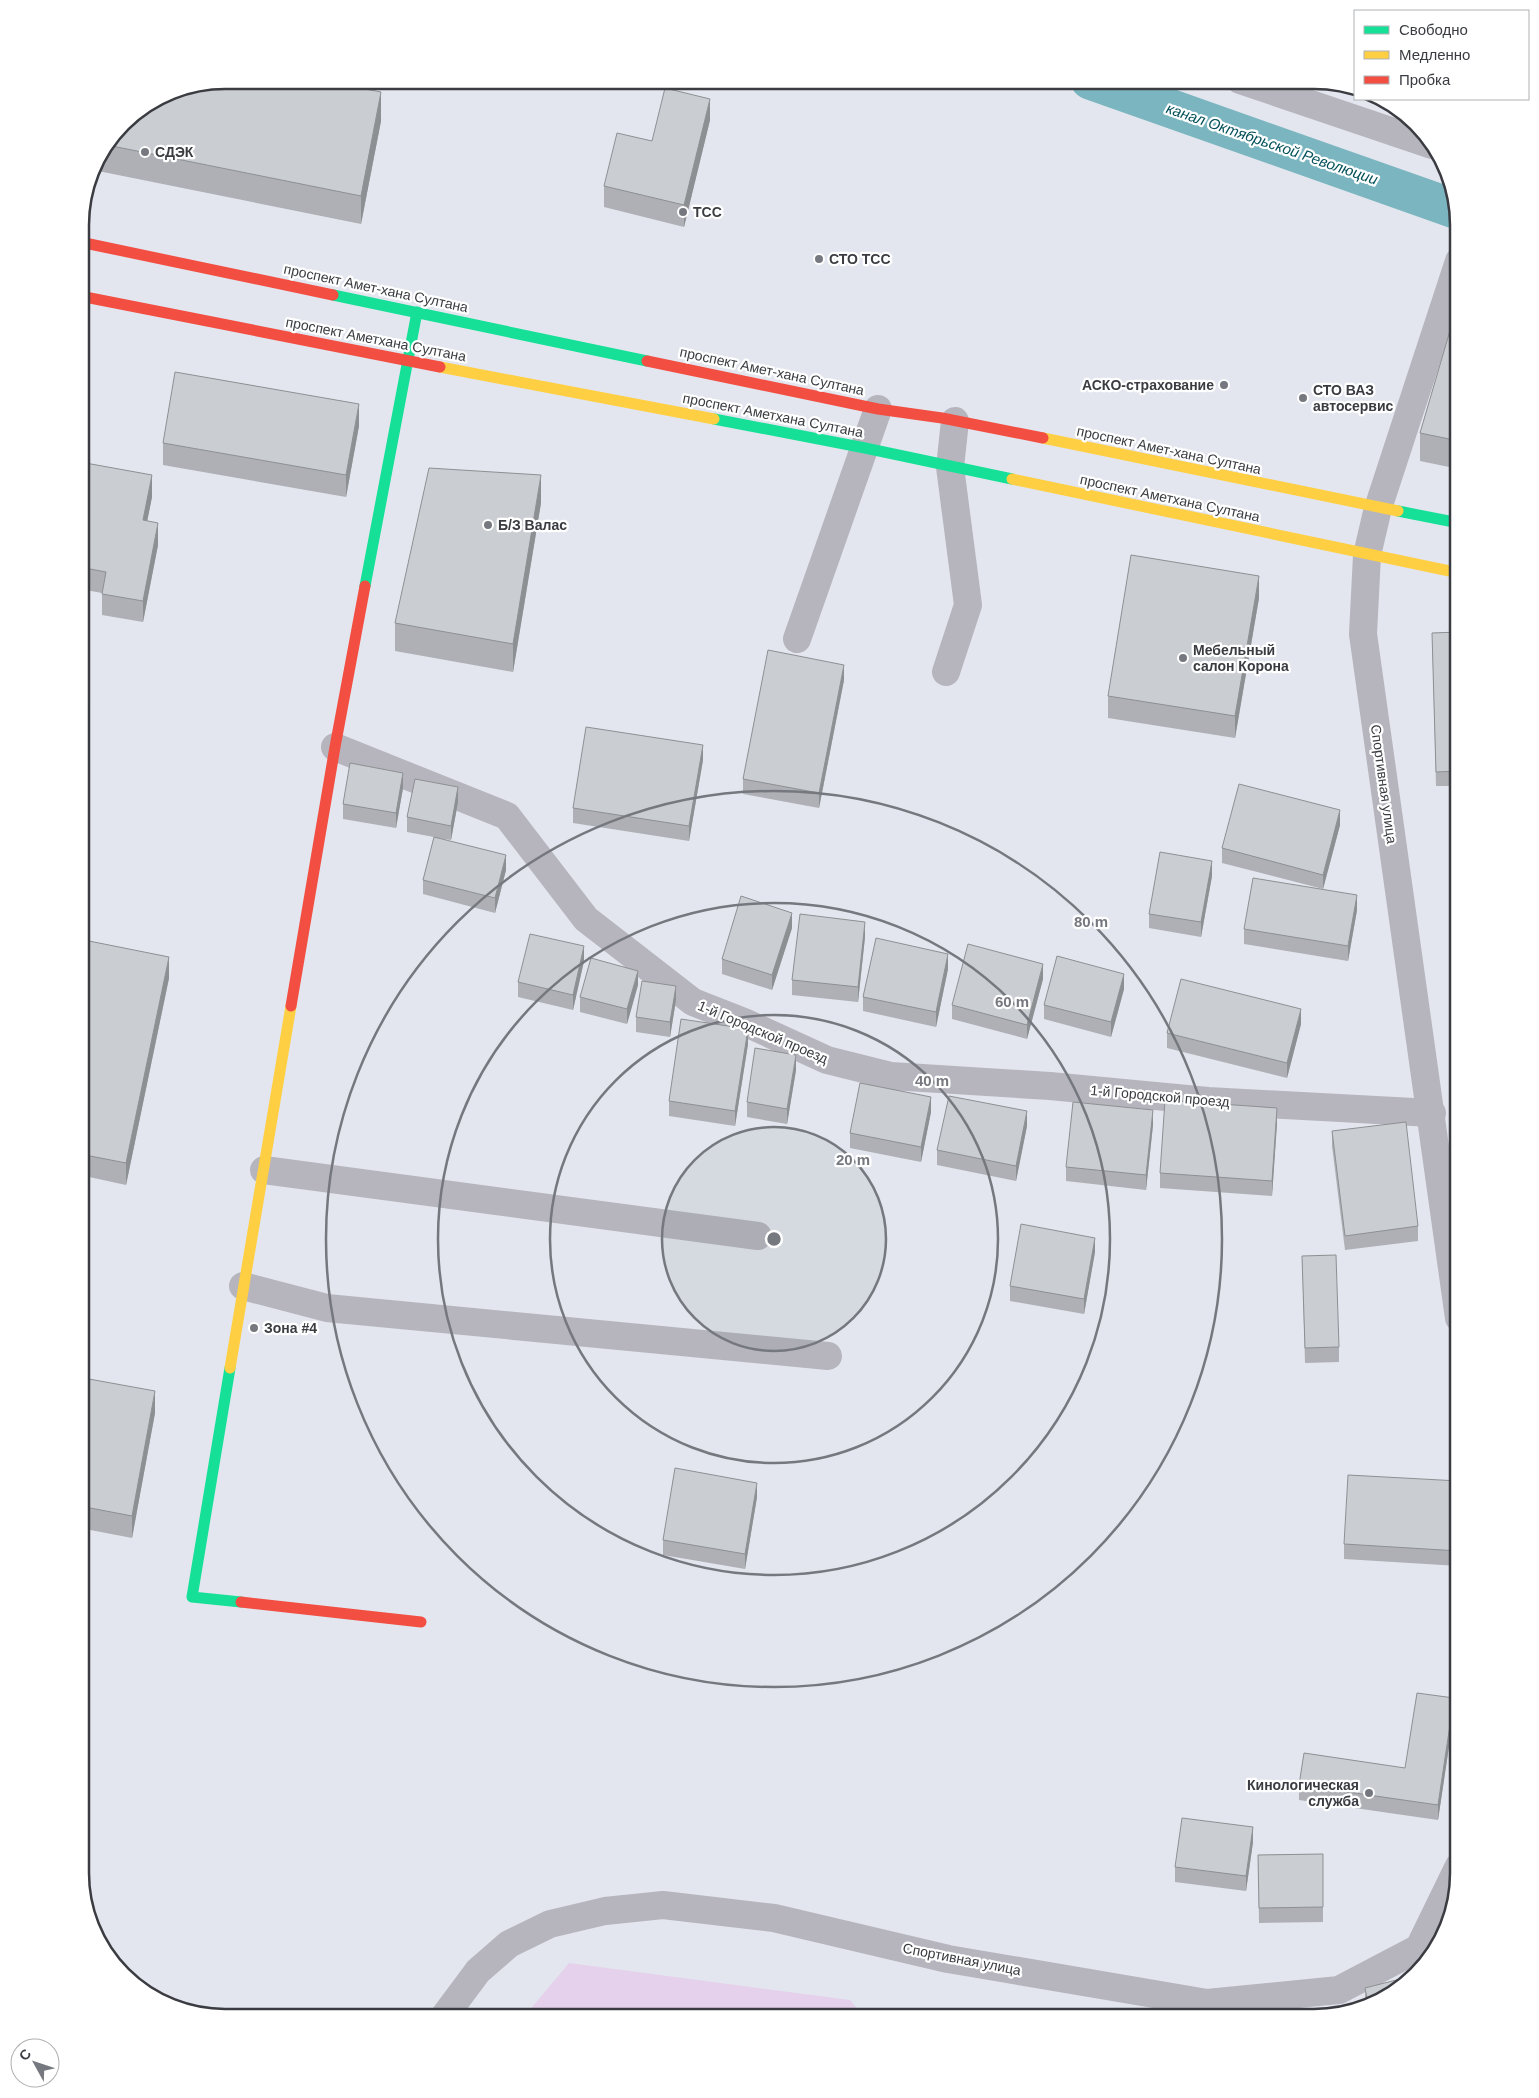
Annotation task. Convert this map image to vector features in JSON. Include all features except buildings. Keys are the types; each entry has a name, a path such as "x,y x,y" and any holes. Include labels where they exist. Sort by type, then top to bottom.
{"main road":[{"name":"проспект Амет-хана Султана","path":"89,244 878,409 955,421 1450,521"},
{"name":"проспект Аметхана Султана","path":"89,298 407,361 865,448 1450,571"},
{"path":"417,312 335,747 192,1598 421,1622"}],"street":[{"path":"1267,89 1421,141"},
{"name":"Спортивная улица","path":"1450,288 1378,508 1367,555 1363,634 1450,1240"},
{"path":"797,639 878,409"},
{"path":"946,672 968,605 950,467 955,421"},
{"name":"1-й Городской проезд","path":"335,747 507,816 586,919 693,1002 744,1022 827,1060 891,1076 1050,1086 1208,1101 1432,1113"},
{"path":"264,1170 758,1236"},
{"path":"243,1286 327,1308 828,1356"},
{"name":"Спортивная улица","path":"450,2009 478,1971 509,1944 550,1924 605,1911 663,1905 774,1918 948,1959 1206,2003 1340,1990 1419,1948 1449,1886"}],"shaded area":[{"path":"569,1963 850,2000 858,2009 531,2009"}],"waterway":[{"name":"канал Октябрьской Революции","path":"1115,89 1449,207"}],"traffic: fast":[{"path":"333,295 647,361"},
{"path":"365,586 417,312"},
{"path":"714,419 1012,479"},
{"path":"1398,511 1450,521"},
{"path":"230,1368 192,1597 241,1602"}],"traffic: slow":[{"path":"440,367 714,419"},
{"path":"1043,438 1398,511"},
{"path":"1012,479 1450,571"},
{"path":"230,1368 291,1006"}],"traffic: jam":[{"path":"89,244 333,295"},
{"path":"89,298 440,367"},
{"path":"647,361 878,409 942,418 1043,438"},
{"path":"291,1006 335,747 365,586"},
{"path":"241,1602 421,1622"}],"place":[{"name":"СДЭК","path":"145,152"},
{"name":"ТСС","path":"683,212"},
{"name":"СТО ТСС","path":"819,259"},
{"name":"АСКО-страхование","path":"1224,385"},
{"name":"СТО ВАЗ автосервис","path":"1303,398"},
{"name":"Б/З Валас","path":"488,525"},
{"name":"Мебельный салон Корона","path":"1183,658"},
{"name":"Зона #4","path":"254,1328"},
{"name":"Кинологическая служба","path":"1369,1793"}]}
